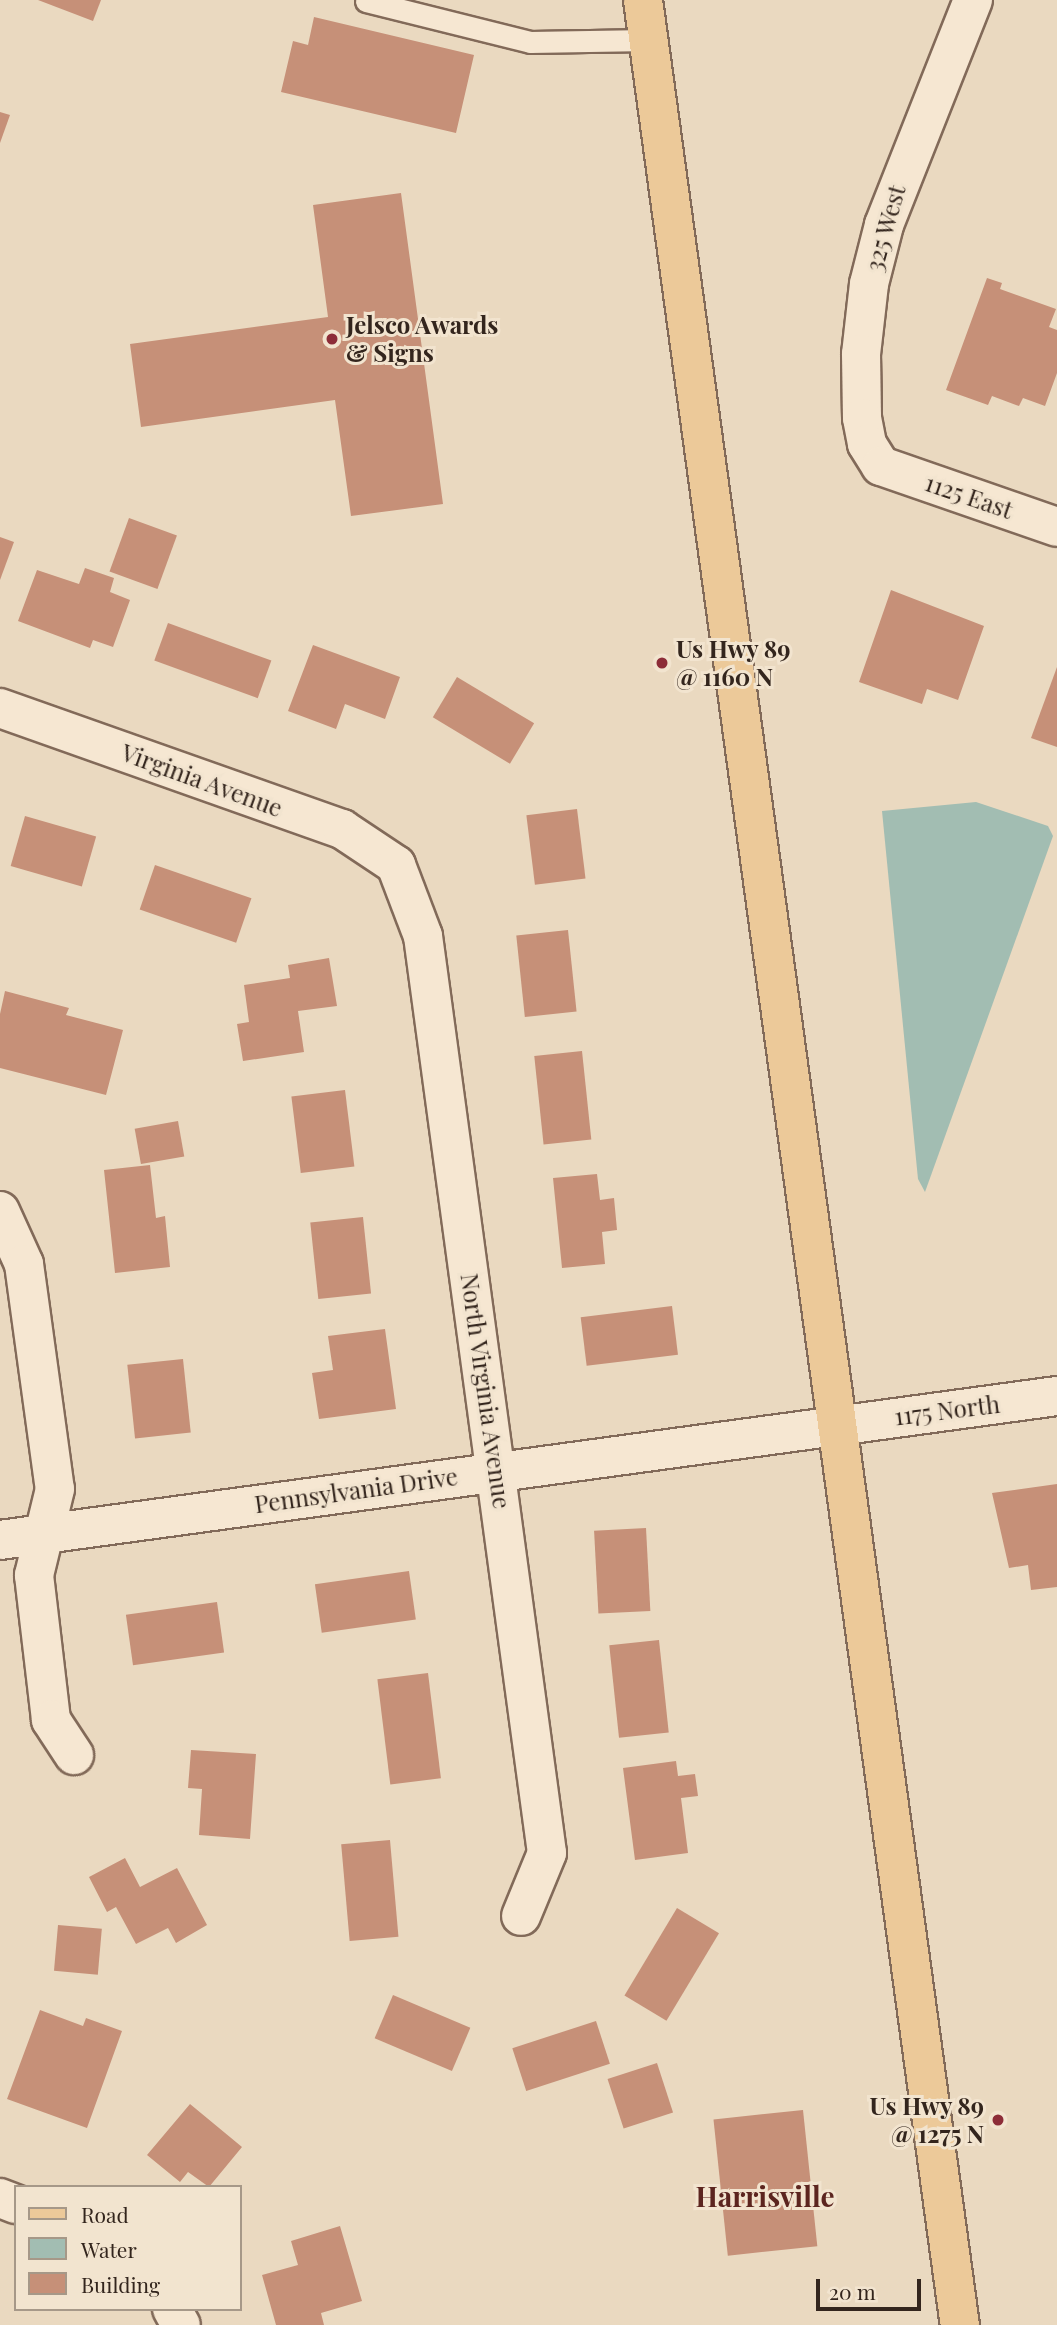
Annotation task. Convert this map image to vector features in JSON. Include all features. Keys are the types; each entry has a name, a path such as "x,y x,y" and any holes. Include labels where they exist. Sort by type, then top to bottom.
{"main road":[{"path":"643,0 960,2325"}],"street":[{"name":"325 West","path":"881,466 867,444 862,418 861,354 869,284 903,169 973,0"},
{"name":"1125 East","path":"881,466 1057,527"},
{"name":"Virginia Avenue","path":"0,708 342,829 396,865"},
{"name":"North Virginia Avenue","path":"396,865 423,936 498,1471 547,1853 521,1916"},
{"path":"0,1211 24,1264 55,1489 34,1575 51,1720 74,1755"},
{"name":"1175 North","path":"837,1424 1057,1396"},
{"name":"Pennsylvania Drive","path":"0,1539 837,1424"}],"lane":[{"path":"366,2 530,42 648,40"}],"water":[{"path":"976,802 1048,826 1053,836 925,1192 918,1179 882,811"}],"building":[{"path":"38,0 101,0 93,21"},
{"path":"314,17 474,55 456,133 281,92 293,41 308,45"},
{"path":"0,112 10,115 0,143"},
{"path":"401,193 443,504 351,516 335,400 141,427 130,344 328,317 313,205"},
{"path":"987,278 1002,283 1000,289 1056,309 1049,327 1057,330 1057,373 1045,406 1023,398 1019,406 992,396 988,405 946,390"},
{"path":"129,518 177,535 157,589 110,572"},
{"path":"0,537 14,542 0,580"},
{"path":"85,568 114,578 110,592 130,600 113,647 93,640 90,648 18,621 37,570 79,584"},
{"path":"891,590 984,626 958,700 927,689 922,704 859,682"},
{"path":"168,623 271,661 258,698 154,661"},
{"path":"313,645 400,677 385,719 345,704 336,729 288,711"},
{"path":"1057,667 1057,747 1031,738"},
{"path":"457,677 534,723 510,764 433,717"},
{"path":"577,809 586,878 535,885 526,815"},
{"path":"25,816 96,836 82,886 11,866"},
{"path":"155,865 251,898 236,943 140,909"},
{"path":"568,930 577,1012 525,1017 516,935"},
{"path":"329,958 337,1006 298,1011 304,1052 243,1061 237,1024 249,1022 244,985 290,978 288,965"},
{"path":"5,991 69,1008 66,1015 123,1030 106,1095 0,1068 0,1014"},
{"path":"582,1051 591,1140 544,1145 534,1056"},
{"path":"345,1090 354,1166 301,1173 291,1097"},
{"path":"178,1121 184,1156 141,1164 135,1129"},
{"path":"150,1165 156,1218 165,1216 170,1267 115,1273 104,1170"},
{"path":"597,1174 600,1200 614,1198 617,1230 602,1232 605,1264 562,1268 553,1178"},
{"path":"363,1217 371,1294 318,1299 310,1223"},
{"path":"672,1306 678,1355 587,1366 581,1317"},
{"path":"385,1329 396,1409 319,1419 312,1373 333,1370 328,1336"},
{"path":"183,1359 191,1433 135,1438 127,1365"},
{"path":"1057,1484 1057,1587 1031,1590 1028,1565 1009,1568 992,1493"},
{"path":"646,1528 650,1611 598,1614 594,1531"},
{"path":"409,1571 416,1620 322,1633 315,1584"},
{"path":"217,1602 224,1653 133,1665 126,1615"},
{"path":"659,1640 669,1732 619,1738 609,1645"},
{"path":"428,1673 441,1778 390,1784 377,1679"},
{"path":"191,1750 256,1754 250,1839 199,1835 202,1789 188,1788"},
{"path":"676,1761 678,1776 695,1774 698,1796 681,1798 688,1853 635,1860 623,1768"},
{"path":"390,1840 398,1937 350,1941 341,1844"},
{"path":"125,1858 140,1887 177,1868 207,1925 176,1943 168,1928 136,1944 116,1907 107,1912 89,1877"},
{"path":"677,1908 719,1933 666,2021 624,1995"},
{"path":"58,1925 102,1929 98,1975 54,1971"},
{"path":"393,1995 470,2028 452,2071 375,2038"},
{"path":"40,2010 83,2026 86,2018 122,2031 87,2128 7,2099"},
{"path":"596,2021 610,2064 526,2091 512,2048"},
{"path":"657,2063 673,2112 624,2129 608,2079"},
{"path":"190,2104 242,2147 211,2185 206,2185 188,2172 180,2182 147,2155"},
{"path":"803,2110 817,2246 728,2256 713,2119"},
{"path":"340,2226 362,2301 321,2313 324,2325 276,2325 262,2275 298,2265 291,2241"}],"place":[{"name":"Jelsco Awards & Signs","path":"332,339"},
{"name":"Us Hwy 89 @ 1160 N","path":"662,663"},
{"name":"Us Hwy 89 @ 1275 N","path":"998,2120"}],"district":[{"name":"Harrisville","path":"765,2196"}]}
